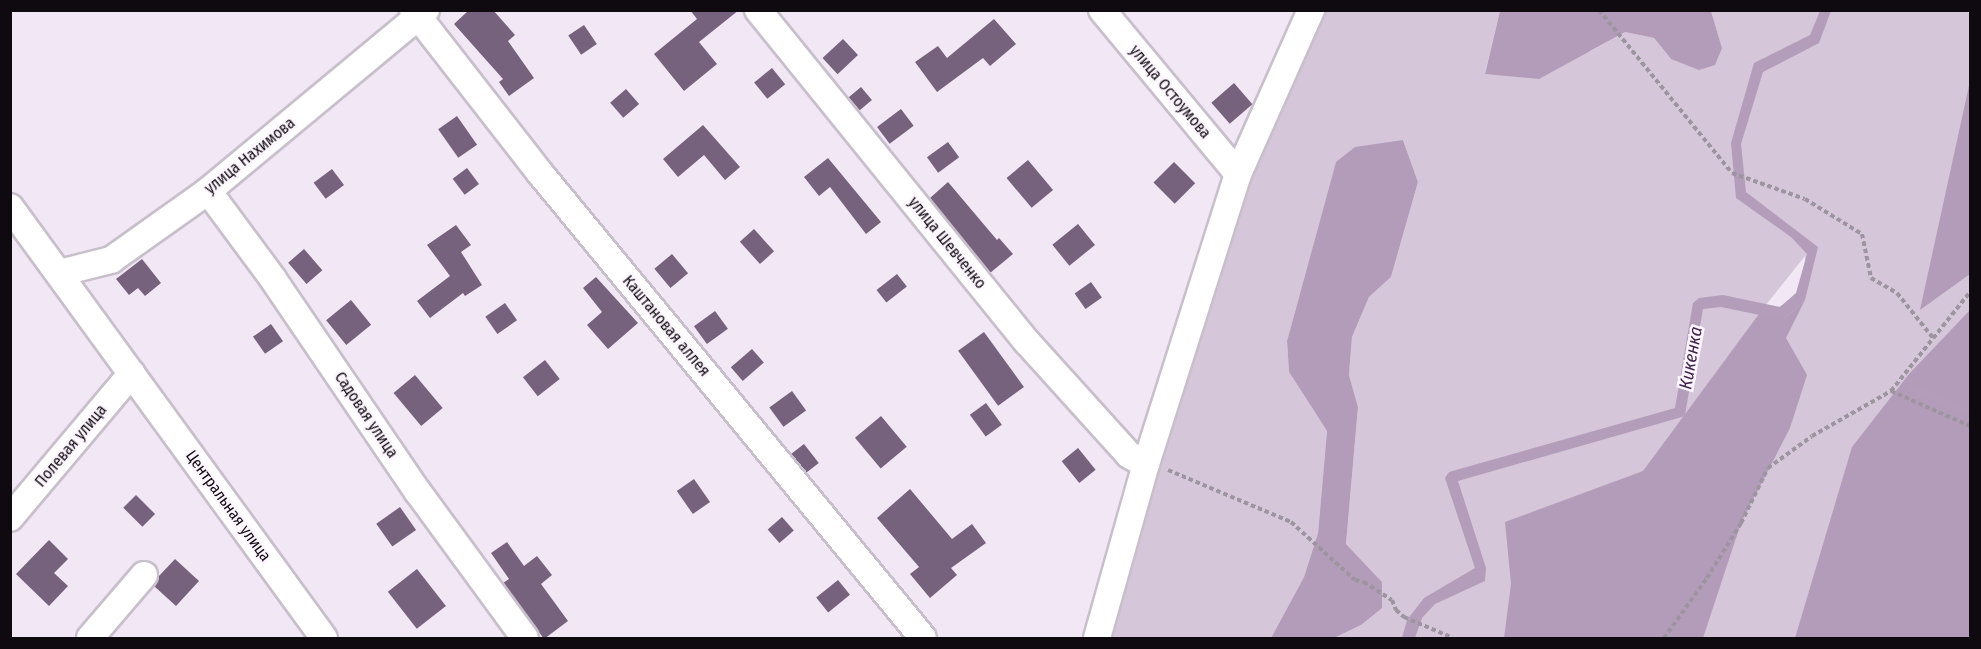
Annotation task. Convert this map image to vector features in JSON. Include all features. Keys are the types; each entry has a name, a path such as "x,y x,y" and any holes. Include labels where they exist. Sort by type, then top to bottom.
{"street":[{"name":"улица Шевченко","path":"758,10 1028,342 1129,454 1146,464"},
{"name":"улица Остоумова","path":"1102,10 1238,174"},
{"path":"1097,639 1146,464 1238,174 1311,10"},
{"name":"улица Нахимова","path":"59,273 111,260 208,191 419,13"},
{"name":"Каштановая аллея","path":"419,13 540,173 923,639"},
{"name":"Садовая улица","path":"208,191 273,279 418,492 525,639"},
{"name":"Центральная улица","path":"10,207 132,373 311,634"},
{"name":"Полевая улица","path":"10,518 132,373"},
{"path":"90,639 144,575"}],"path":[{"path":"1599,10 1732,173 1805,199 1862,234 1871,278 1897,293 1933,338"},
{"path":"1664,639 1736,532 1768,468 1812,436 1891,391 1971,292"},
{"path":"1891,391 1971,426"},
{"path":"1146,464 1178,472 1291,522 1355,580 1364,582 1392,600 1396,610 1404,616 1453,639"}],"shaded area":[{"path":"1321,11 1500,11 1485,73 1591,51 1625,32 1654,38 1671,59 1722,48 1711,11 1970,11 1970,638 1334,638 1361,625 1382,582 1346,544 1358,407 1349,375 1352,337 1369,297 1391,277 1418,182 1403,140 1336,163 1287,341 1289,372 1327,431 1318,533 1304,577 1271,638 1102,638 1244,178","holes":["1805,256 1804,281 1797,296 1777,308 1765,306"]},
{"path":"1500,11 1711,11 1722,48 1715,65 1699,70 1671,59 1654,38 1625,32 1539,79 1485,74"},
{"path":"1970,81 1970,274 1920,310"},
{"path":"1403,140 1418,182 1391,277 1369,297 1352,337 1349,375 1358,407 1346,544 1382,582 1382,608 1361,625 1334,638 1271,638 1304,577 1318,533 1327,431 1289,372 1287,341 1336,162 1355,147"},
{"path":"1805,300 1786,338 1807,375 1790,428 1741,523 1703,638 1504,638 1511,584 1505,522 1643,471 1759,314 1785,318"},
{"path":"1970,310 1970,638 1795,638 1852,447 1909,374"}],"water":[{"name":"Кикенка","path":"1820,11 1831,11 1819,43 1763,72 1741,144 1746,192 1818,247 1805,300 1785,318 1779,319 1721,307 1703,309 1685,415 1682,417 1458,481 1486,568 1485,581 1435,604 1422,618 1415,638 1402,638 1407,620 1424,598 1475,568 1445,478 1449,472 1675,408 1693,303 1699,298 1723,295 1780,307 1796,293 1807,254 1791,237 1736,198 1731,143 1754,63 1810,35"}],"building":[{"path":"469,10 493,10 515,35 508,41 534,78 509,96 499,82 503,79 454,24"},
{"path":"690,10 739,10 699,42 717,64 684,91 654,54 697,19"},
{"path":"994,19 1016,44 990,66 983,58 937,92 915,62 938,46 947,58"},
{"path":"584,25 597,44 581,55 568,36"},
{"path":"843,39 858,55 838,74 823,58"},
{"path":"772,68 785,84 767,99 754,82"},
{"path":"1234,83 1252,104 1230,124 1211,103"},
{"path":"861,87 872,100 860,110 849,97"},
{"path":"626,89 639,104 623,118 610,103"},
{"path":"901,109 914,126 890,144 877,127"},
{"path":"457,116 477,145 458,158 438,129"},
{"path":"703,125 740,167 725,180 704,155 678,177 663,159"},
{"path":"948,142 959,157 938,173 927,157"},
{"path":"828,158 881,222 866,234 830,187 819,196 804,177"},
{"path":"1028,160 1053,190 1032,208 1007,178"},
{"path":"1174,162 1195,183 1175,204 1153,183"},
{"path":"467,168 479,184 465,195 453,179"},
{"path":"332,169 344,185 326,199 314,183"},
{"path":"948,182 997,240 999,238 1013,254 990,273 930,198"},
{"path":"1078,224 1095,245 1069,266 1052,245"},
{"path":"456,225 471,245 461,252 482,285 465,296 463,293 430,318 417,301 450,276 427,245"},
{"path":"754,229 774,251 760,264 740,242"},
{"path":"304,249 322,270 307,284 288,263"},
{"path":"672,254 688,273 670,288 654,269"},
{"path":"142,259 161,283 145,296 138,288 129,295 116,279"},
{"path":"897,274 907,287 886,303 877,290"},
{"path":"596,277 638,323 608,349 587,325 602,312 583,288"},
{"path":"1091,282 1102,298 1086,309 1075,293"},
{"path":"351,300 371,325 346,345 326,320"},
{"path":"505,303 517,320 497,334 485,317"},
{"path":"715,311 728,329 707,344 694,326"},
{"path":"271,324 283,341 265,354 253,337"},
{"path":"984,332 1024,387 998,406 958,351"},
{"path":"752,349 764,363 743,381 731,367"},
{"path":"545,360 560,379 538,396 523,377"},
{"path":"415,375 443,408 421,426 394,393"},
{"path":"792,391 806,410 783,427 769,407"},
{"path":"986,403 1002,425 986,437 970,415"},
{"path":"881,416 907,447 881,468 855,438"},
{"path":"804,444 819,463 806,473 791,454"},
{"path":"1078,448 1096,470 1079,483 1062,461"},
{"path":"694,479 710,502 693,514 677,491"},
{"path":"910,489 952,539 972,524 986,543 951,568 957,575 930,598 910,574 919,567 877,518"},
{"path":"136,495 155,514 142,527 123,508"},
{"path":"400,507 416,530 392,547 376,524"},
{"path":"782,517 794,531 779,543 768,529"},
{"path":"49,540 68,559 54,573 68,586 49,606 16,574"},
{"path":"507,542 524,566 537,556 552,575 541,584 568,621 544,639 503,583 509,579 491,553"},
{"path":"175,559 199,581 176,606 154,586 159,576"},
{"path":"417,569 446,606 417,629 388,592"},
{"path":"838,580 850,595 828,612 816,598"}],"waterway":[{"path":"1912,388 1970,412"}]}
